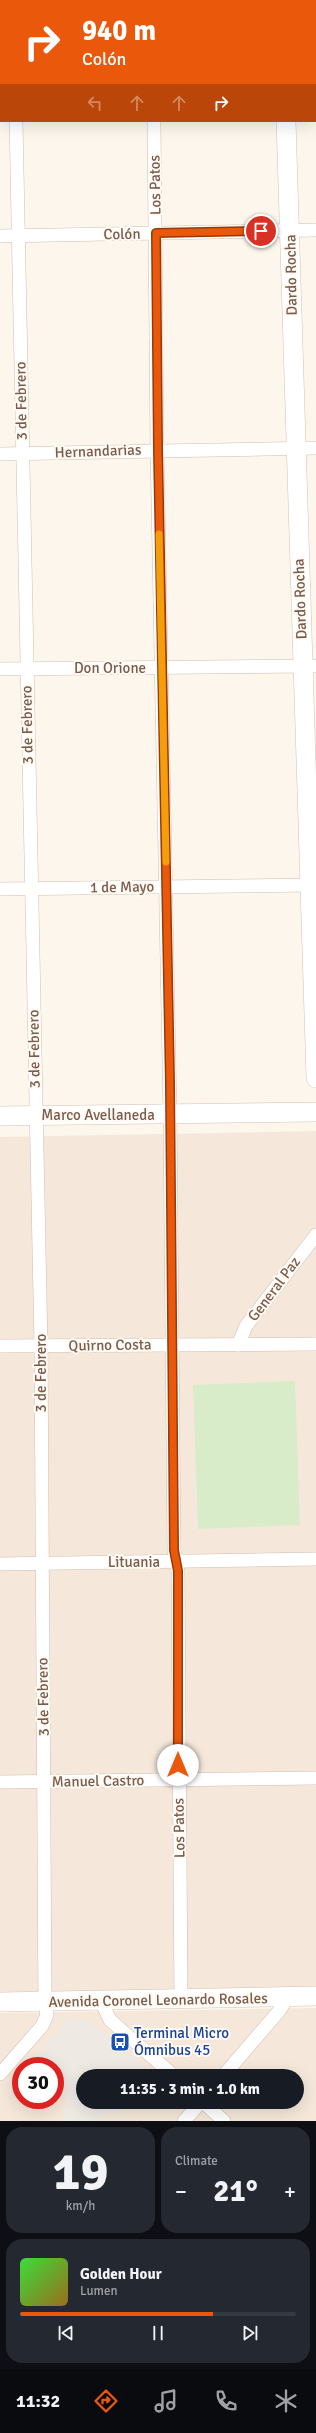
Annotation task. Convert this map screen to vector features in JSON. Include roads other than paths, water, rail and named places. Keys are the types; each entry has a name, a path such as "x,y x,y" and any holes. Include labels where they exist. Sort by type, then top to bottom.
{"street":[{"name":"3 de Febrero","path":"0,2074 42,2026 47,2015 45,2002 41,1346 35,1115 16,122"},
{"name":"Los Patos","path":"154,122 158,449 167,886 172,1344 176,1562 178,1571 178,1780 181,2000"},
{"name":"Dardo Rocha","path":"286,122 295,449 309,666 316,1078"},
{"name":"Colón","path":"0,236 316,230"},
{"name":"Hernandarias","path":"0,454 158,449 316,448"},
{"name":"Don Orione","path":"0,669 309,666"},
{"name":"1 de Mayo","path":"0,889 313,885"},
{"name":"Marco Avellaneda","path":"0,1116 316,1112"},
{"name":"General Paz","path":"238,1345 246,1326 316,1235"},
{"name":"Quirno Costa","path":"0,1346 316,1344"},
{"name":"Lituania","path":"0,1564 316,1559"},
{"name":"Manuel Castro","path":"0,1782 316,1778"},
{"name":"Avenida Coronel Leonardo Rosales","path":"0,2002 181,2000 316,1996"},
{"path":"229,2069 279,2011 288,1997"},
{"path":"101,2001 110,2020 166,2069"},
{"path":"184,2121 195,2109"},
{"path":"210,2109 224,2121"}],"place":[{"name":"Terminal Micro Ómnibus 45","path":"120,2042"}]}
